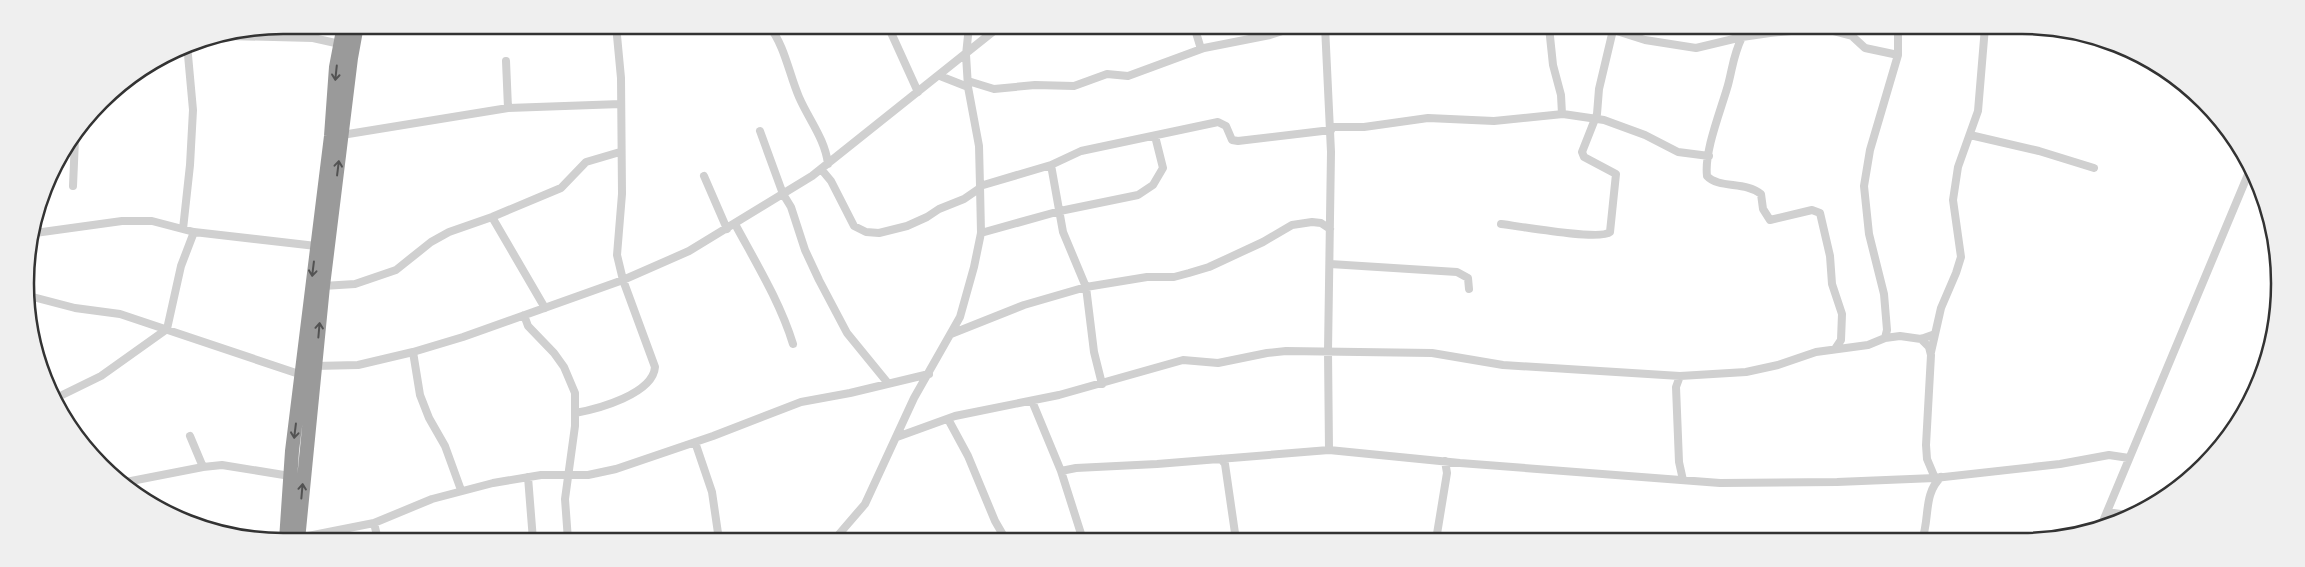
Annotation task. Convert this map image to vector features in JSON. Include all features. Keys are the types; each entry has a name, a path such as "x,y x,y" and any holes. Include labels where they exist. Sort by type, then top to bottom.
{"highway":[{"path":"294,533 290,476 316,246 331,136 336,67 342,34"},
{"path":"295,533 323,286 355,34"}],"street":[{"path":"575,413 595,410 624,398 650,381 655,367 623,280 617,255 622,194 620,152 621,78 617,34"},
{"path":"774,34 780,44 799,96 826,149 825,167 831,181 854,226 866,232 879,233 907,226 928,218 939,208 964,199 980,187 1051,165 1081,151 1218,122 1226,126 1232,140 1238,141 1428,118 1494,121 1562,114 1604,120 1645,135 1678,152 1709,156"},
{"path":"892,34 918,92"},
{"path":"840,533 864,504 914,398 951,334 962,308 974,267 981,233 979,146 968,84 966,55 968,34"},
{"path":"315,366 358,364 413,352 623,280 689,252 825,167 991,34"},
{"path":"1196,34 1201,49"},
{"path":"940,76 968,84 994,88 1035,85 1074,86 1107,74 1128,76 1201,49 1273,34"},
{"path":"1325,34 1331,129 1328,351 1330,450"},
{"path":"1550,34 1553,65 1561,95 1562,114"},
{"path":"1501,224 1569,234 1608,234 1610,232 1616,174 1584,157 1582,152 1597,110 1599,89 1612,34"},
{"path":"1626,34 1645,40 1696,48 1755,34"},
{"path":"1844,34 1852,36 1865,48 1898,55"},
{"path":"1886,334 1884,294 1869,234 1864,186 1870,150 1898,55 1898,34"},
{"path":"1938,477 1927,459 1931,352 1941,308 1961,257 1953,200 1958,167 1970,136 1980,101 1985,34"},
{"path":"248,36 313,38 340,44"},
{"path":"1742,37 1734,54 1729,83 1716,123 1709,156 1708,178 1714,181 1753,188 1761,194 1763,208 1770,220 1812,210 1820,213 1830,256 1832,284 1842,314 1841,340 1835,349"},
{"path":"1724,42 1734,54"},
{"path":"183,229 190,165 193,110 188,53"},
{"path":"506,61 508,108"},
{"path":"342,135 508,108 621,104"},
{"path":"1597,110 1604,120"},
{"path":"760,131 805,250 847,333 887,382"},
{"path":"981,233 1060,211 1138,195 1153,185 1163,168 1155,136"},
{"path":"1970,136 2039,151 2094,168"},
{"path":"73,186 75,147"},
{"path":"826,149 842,153"},
{"path":"323,286 355,284 396,270 431,242 449,232 492,217 561,188 586,162 620,152"},
{"path":"1051,165 1063,232 1086,287 1094,352 1102,384"},
{"path":"704,176 727,229"},
{"path":"2104,519 2247,177"},
{"path":"964,199 980,205"},
{"path":"492,217 545,308"},
{"path":"1322,223 1330,217"},
{"path":"40,231 122,221 152,221 194,232 316,246"},
{"path":"951,334 1024,305 1086,287 1147,276 1174,277 1189,273 1264,242 1292,225 1312,222 1322,223 1330,229"},
{"path":"735,224 774,297 787,325 793,344"},
{"path":"61,396 101,376 167,329 181,266 194,232"},
{"path":"1330,264 1457,272 1468,278 1469,289"},
{"path":"34,297 75,308 120,314 302,375"},
{"path":"524,315 528,326 564,367 575,393 575,413 565,499 567,533"},
{"path":"897,437 979,411 1032,401 1102,384 1183,360 1218,363 1267,353 1328,351 1432,353 1503,365 1680,376 1754,370 1816,352 1868,345 1886,334 1921,339 1934,334"},
{"path":"1921,339 1931,352"},
{"path":"1841,340 1846,348"},
{"path":"413,352 420,394 429,418 445,446 461,490"},
{"path":"324,533 374,523 417,504 461,490 528,477 567,474 588,475 616,470 801,402 850,393 887,382 929,374"},
{"path":"1668,376 1676,388"},
{"path":"1680,376 1676,388 1679,462 1683,480"},
{"path":"1032,401 1061,471 1081,533"},
{"path":"948,420 968,456 1002,533"},
{"path":"190,436 203,467"},
{"path":"696,442 712,492 718,533"},
{"path":"1061,471 1076,468 1226,460 1330,450 1720,483 1837,482 1938,477 2060,464 2109,455 2129,458"},
{"path":"1226,460 1235,533"},
{"path":"1437,533 1447,473 1444,461"},
{"path":"130,481 203,467 230,466 290,476"},
{"path":"528,477 532,533"},
{"path":"1924,533 1929,496 1938,477"},
{"path":"2107,512 2118,514"},
{"path":"374,523 376,533"}]}
